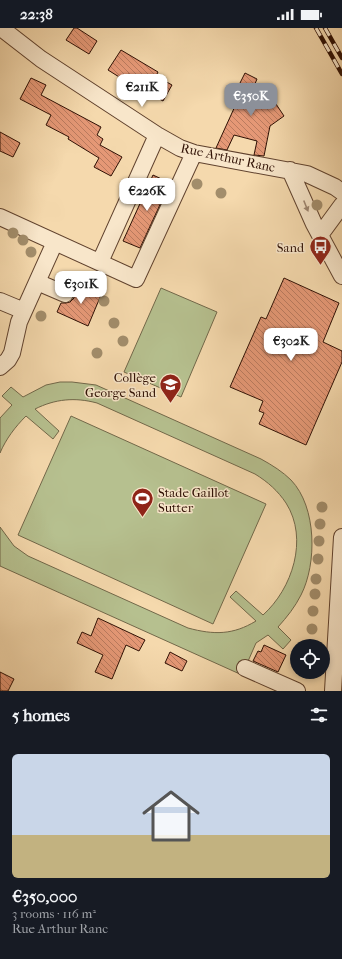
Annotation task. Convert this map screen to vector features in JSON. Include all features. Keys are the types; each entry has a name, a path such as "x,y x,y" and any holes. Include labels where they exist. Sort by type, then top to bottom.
{"street":[{"name":"Rue Arthur Ranc","path":"1,28 41,59 157,135 180,148 314,176 342,192"},
{"path":"100,262 157,135"},
{"path":"0,216 136,279 194,152"},
{"path":"290,170 320,235 342,276"},
{"path":"320,235 342,205"},
{"path":"0,367 8,360 12,353 17,330 24,311 55,242"},
{"path":"37,282 65,294"},
{"path":"0,300 24,311"},
{"path":"333,691 342,537"},
{"path":"245,668 297,691"}],"green space":[{"path":"161,288 217,312 181,397 124,372"},
{"path":"60,382 72,382 96,385 261,459 291,480 300,491 306,505 310,520 312,552 310,568 301,595 291,612 278,627 290,639 290,641 283,649 268,635 256,643 242,675 0,566 0,527 14,546 28,556 188,628 215,633 239,629 256,621 230,597 236,591 263,615 282,592 294,563 296,532 293,517 283,499 268,484 255,474 97,403 81,400 65,400 50,403 35,409 59,431 53,439 26,416 11,433 0,453 0,418 12,405 2,396 11,387 23,397 46,385"},
{"name":"Stade Gaillot Sutter","path":"71,416 266,504 213,624 18,535"}],"building":[{"path":"74,28 77,28 97,41 89,54 66,40"},
{"path":"121,50 158,72 156,76 172,85 163,101 147,92 150,86 128,74 124,80 108,70"},
{"path":"245,73 257,79 252,91 272,98 284,116 270,126 264,156 254,155 257,141 234,135 227,150 216,148 241,93 236,91"},
{"path":"31,78 46,85 41,95 101,127 97,135 103,139 100,145 122,157 111,176 94,167 99,158 68,139 69,137 46,125 51,115 20,99"},
{"path":"0,132 20,143 13,157 0,151"},
{"path":"153,175 170,183 140,248 123,241"},
{"path":"284,278 339,303 323,342 342,351 342,362 306,445 259,424 264,413 259,411 263,401 230,387 261,317 266,319"},
{"path":"71,281 101,295 88,326 57,312 61,303 70,302 74,298 74,292 69,285"},
{"path":"98,618 145,640 139,651 126,645 112,679 95,672 103,655 77,643 82,632 91,636"},
{"path":"264,645 286,655 278,672 253,661 258,651 261,652"},
{"path":"170,652 187,661 182,671 165,663"},
{"path":"0,672 14,679 8,691 0,691"}],"railway":[{"path":"316,28 342,74"},
{"path":"325,28 342,58"}],"place":[{"name":"Sand","path":"320,266"},
{"name":"Collège George Sand","path":"171,404"},
{"name":"Stade Gaillot Sutter","path":"142,518"}]}
